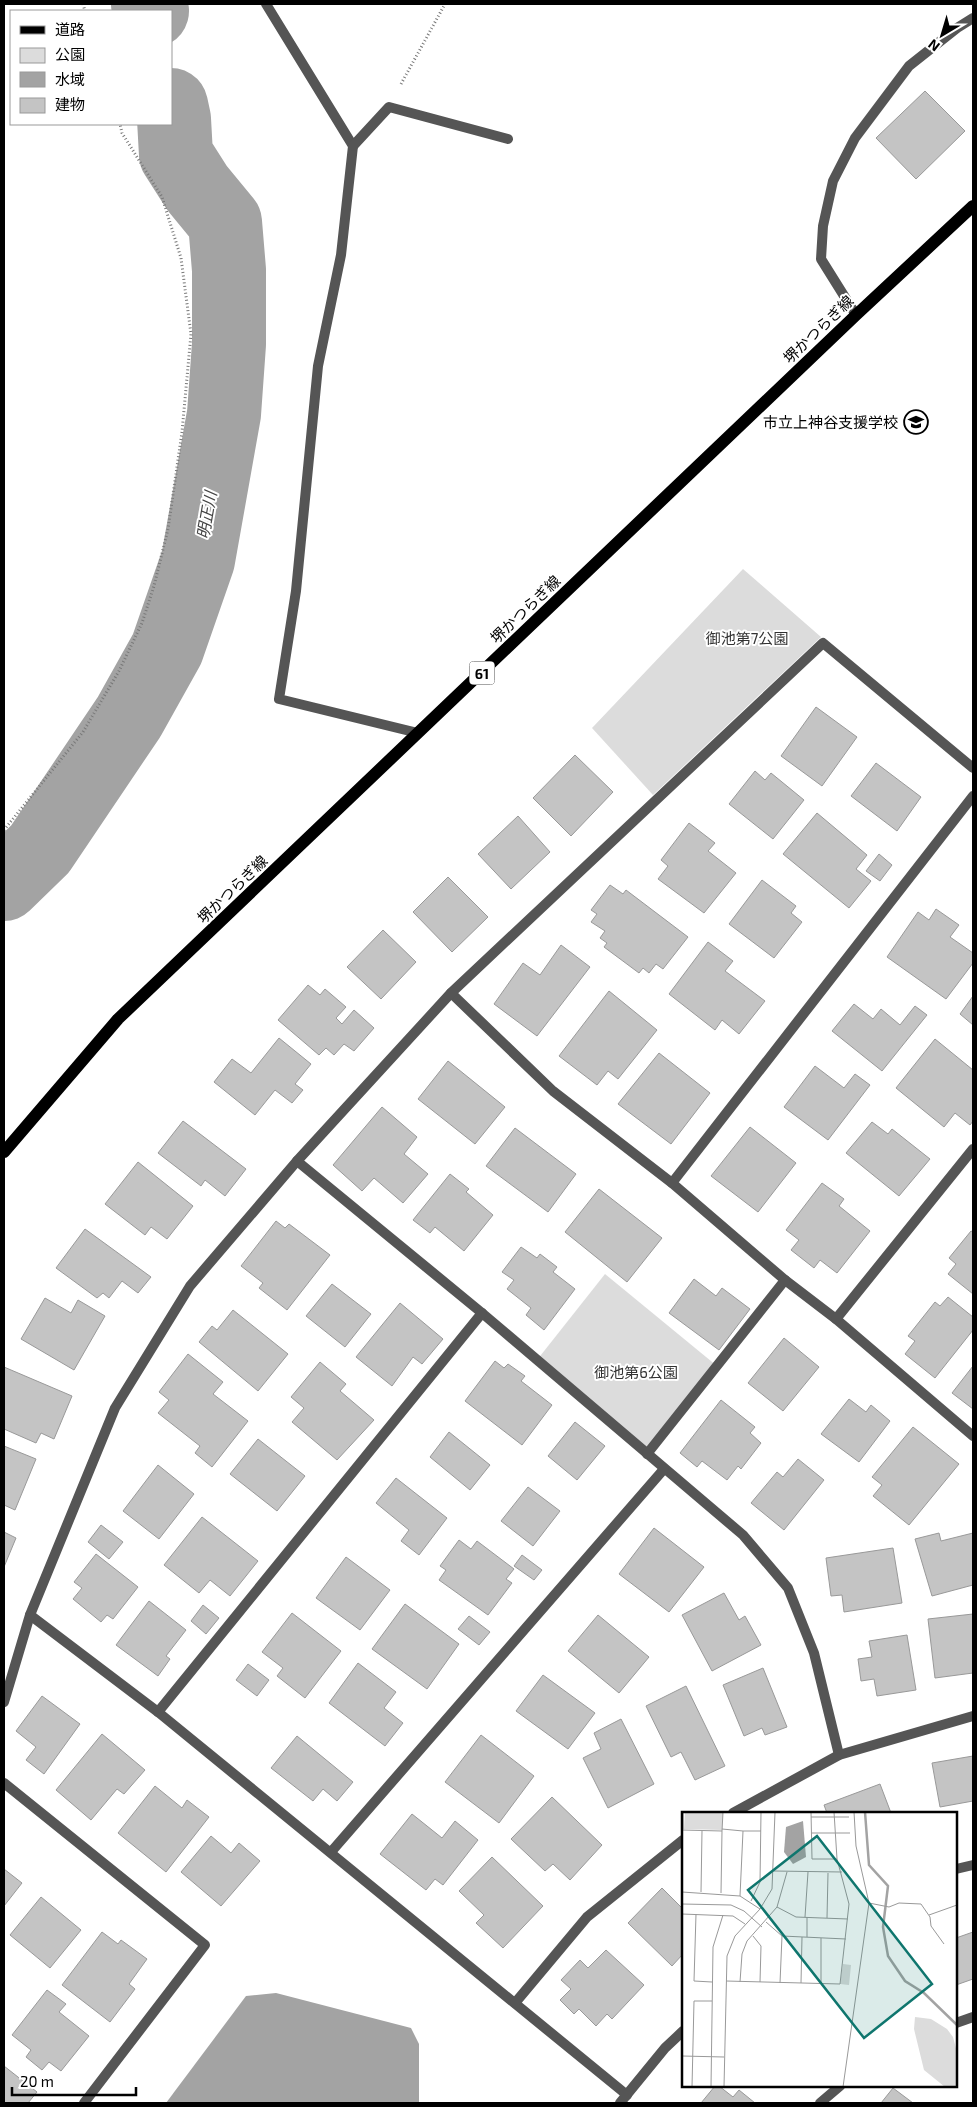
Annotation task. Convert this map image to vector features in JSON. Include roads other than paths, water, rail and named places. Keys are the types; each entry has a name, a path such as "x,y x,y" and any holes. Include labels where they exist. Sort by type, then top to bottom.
{"main road":[{"name":"堺かつらぎ線","path":"4,1152 118,1019 856,315 973,206"}],"street":[{"path":"266,4 353,146"},
{"path":"856,315 821,259 822,226 834,180 855,138 909,66 957,28 973,18"},
{"path":"418,734 279,699 296,590 318,366 341,256 353,146 389,106 508,139"},
{"path":"4,1702 30,1615 114,1408 190,1286 297,1160 451,993 823,642 973,768"},
{"path":"672,1183 973,796"},
{"path":"451,993 553,1091 672,1183 785,1280 836,1319 973,1436"},
{"path":"836,1319 973,1149"},
{"path":"297,1160 482,1313 743,1535 788,1588 814,1653 839,1755"},
{"path":"647,1454 785,1280"},
{"path":"158,1712 482,1313"},
{"path":"331,1852 664,1469"},
{"path":"30,1615 158,1712 627,2095"},
{"path":"735,1812 839,1755 973,1716"},
{"path":"4,1783 205,1945 84,2103"},
{"path":"515,2003 587,1917 682,1841"},
{"path":"957,1869 973,1865"},
{"path":"957,2023 973,2017"},
{"path":"620,2103 665,2048 682,2032"},
{"path":"820,2103 839,2087"}],"water":[{"path":"276,1993 411,2028 419,2044 419,2103 166,2103 246,1996"}],"waterway":[{"name":"明正川","path":"148,4 151,10"},
{"name":"明正川","path":"4,884 40,849 129,717 167,649 198,560 224,414 229,344 229,270 225,222 197,188 176,155 172,110"}],"place":[{"name":"市立上神谷支援学校","path":"916,422"}],"park label":[{"name":"御池第7公園","path":"747,638"},
{"name":"御池第6公園","path":"636,1372"}]}
